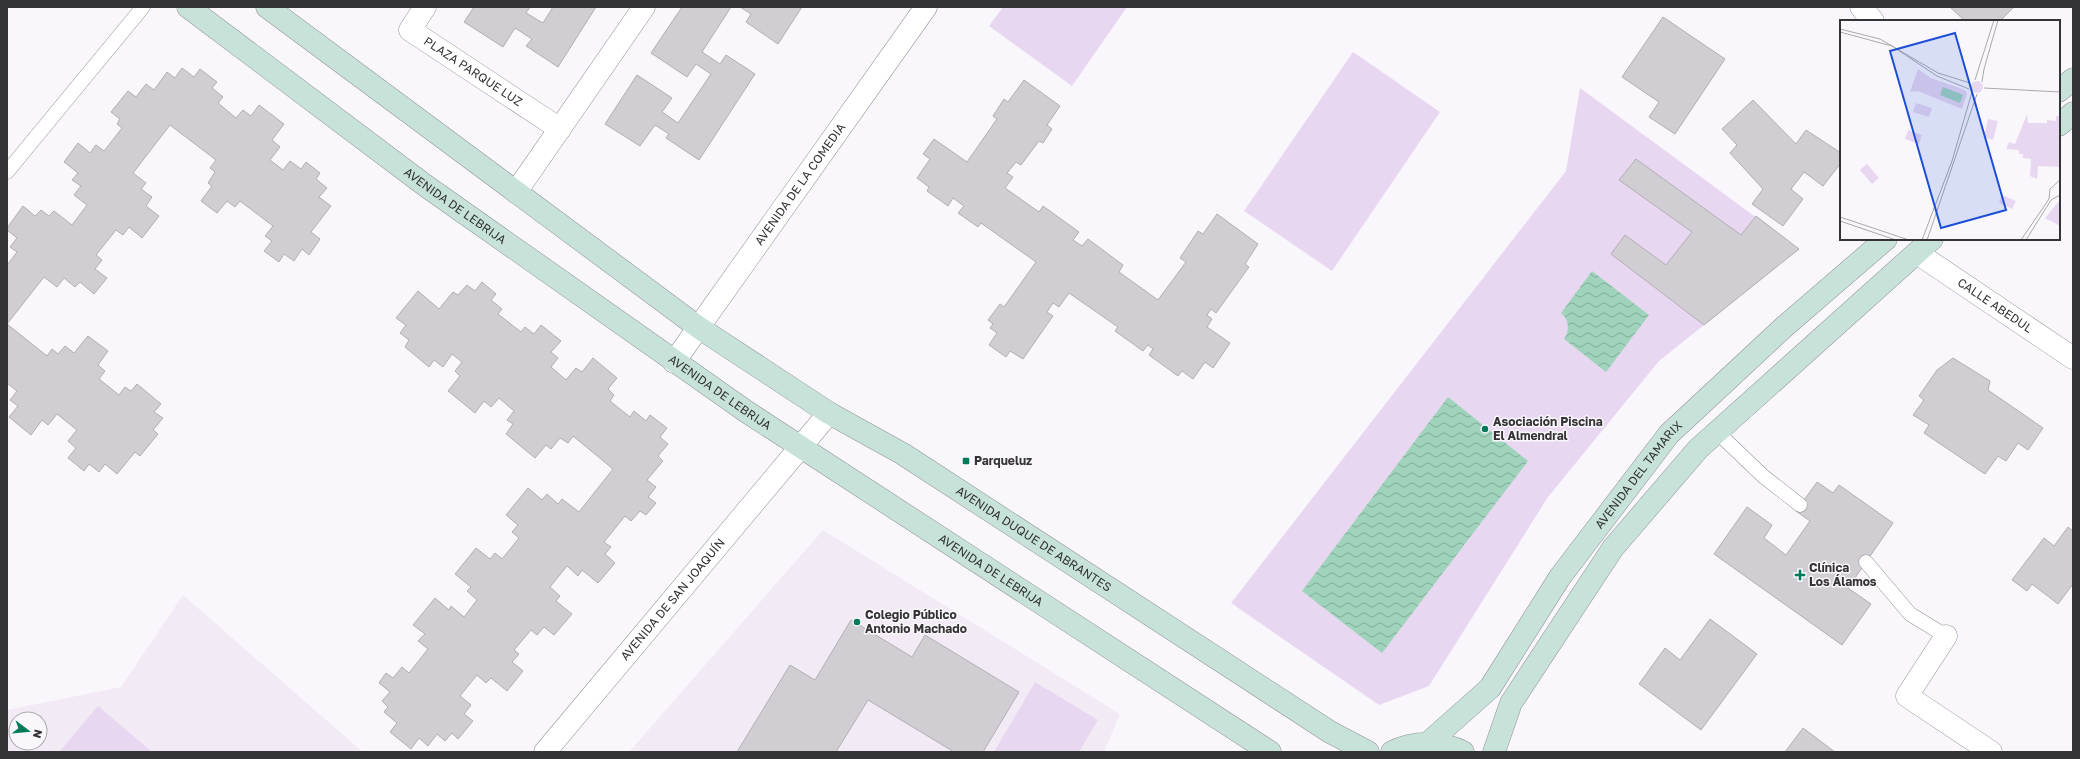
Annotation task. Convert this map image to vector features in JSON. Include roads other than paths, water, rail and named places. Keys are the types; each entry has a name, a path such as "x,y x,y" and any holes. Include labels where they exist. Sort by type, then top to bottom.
{"main road":[{"name":"AVENIDA DE LEBRIJA","path":"188,7 426,186 674,362 800,447 1270,752"},
{"path":"268,7 698,327"},
{"path":"2060,90 2073,79"},
{"path":"2060,124 2073,113"},
{"name":"AVENIDA DEL TAMARIX","path":"1428,743 1490,688 1560,577 1670,434 1784,328 1885,240"},
{"name":"AVENIDA DEL TAMARIX","path":"1494,752 1511,702 1613,548 1698,449 1924,246"},
{"name":"AVENIDA DUQUE DE ABRANTES","path":"698,327 829,413 903,454 1324,727 1368,752"},
{"path":"1392,752 1401,748 1428,743 1455,748 1463,752"}],"street":[{"name":"PLAZA PARQUE LUZ","path":"425,7 410,30 560,129"},
{"path":"516,192 644,7"},
{"name":"AVENIDA DE LA COMEDIA","path":"674,362 926,7"},
{"path":"1861,7 1872,20"},
{"name":"CALLE ABEDUL","path":"1924,246 2073,358"},
{"name":"AVENIDA DE SAN JOAQUÍN","path":"545,752 829,413"},
{"path":"1946,636 1907,696 1991,752"}],"lane":[{"path":"7,172 143,7"},
{"path":"1716,432 1763,476 1800,505"},
{"path":"1866,562 1910,614 1946,636"}],"water":[{"path":"1592,271 1649,315 1606,372 1564,339 1568,325 1566,318 1561,313"},
{"path":"1448,397 1528,461 1382,653 1302,591"}],"place":[{"name":"Asociación Piscina El Almendral","path":"1485,429"},
{"name":"Parqueluz","path":"966,461"},
{"name":"Clínica Los Álamos","path":"1800,575"},
{"name":"Colegio Público Antonio Machado","path":"857,622"}]}
